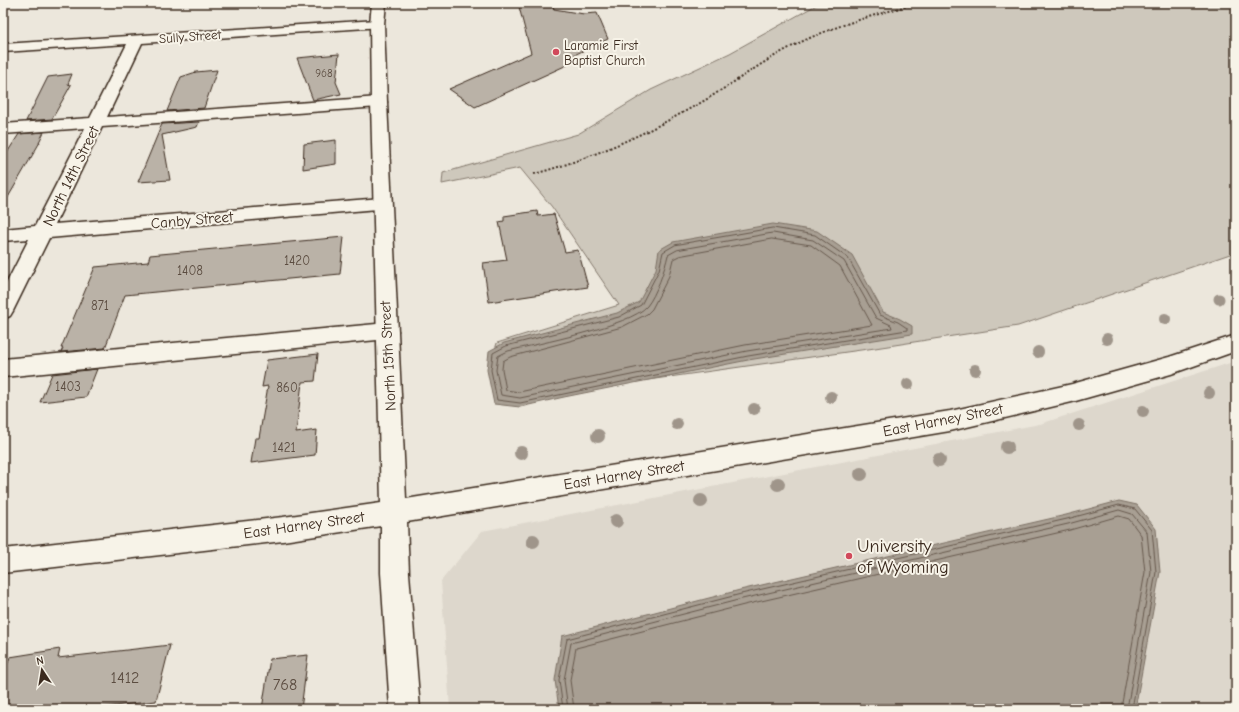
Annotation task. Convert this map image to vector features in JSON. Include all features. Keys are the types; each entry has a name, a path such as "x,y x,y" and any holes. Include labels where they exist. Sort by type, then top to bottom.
{"main road":[{"name":"North 15th Street","path":"379,3 377,24 379,102 393,472 395,573 405,709"},
{"name":"Sully Street","path":"3,48 377,24"},
{"name":"North 14th Street","path":"3,311 137,40"},
{"path":"3,129 379,102"},
{"name":"Canby Street","path":"3,235 382,204"},
{"path":"3,368 387,331"},
{"name":"East Harney Street","path":"3,561 283,529 950,421 1072,393 1171,365 1236,343"}],"path":[{"path":"534,174 560,167 625,142 694,107 753,69 797,44 848,23 917,3"}],"shaded area":[{"path":"820,3 1236,3 1236,252 1018,326 875,348 506,400 491,363 497,343 619,305 552,207 520,168 442,184 443,173 578,134 651,90 730,53"},
{"name":"University of Wyoming","path":"1236,361 1236,709 450,709 441,581 482,531 1040,424"}],"water":[{"path":"773,224 817,231 852,255 883,312 912,326 912,334 748,360 520,407 494,404 487,370 489,351 504,343 617,313 639,302 656,269 659,250 673,242"},
{"path":"1119,501 1137,505 1156,529 1160,572 1135,709 559,709 555,680 562,636 740,590 1066,515"}],"building":[{"name":"Laramie First Baptist Church","path":"518,3 552,3 554,9 584,14 597,13 608,39 572,56 578,60 475,107 449,89 531,53"},
{"path":"339,54 336,82 341,94 313,100 297,58"},
{"path":"217,70 204,108 167,111 181,77 196,72"},
{"path":"72,74 68,84 71,85 52,119 26,121 48,77"},
{"path":"199,122 197,127 162,135 170,180 138,182 162,124"},
{"path":"44,132 40,142 3,206 3,159 19,134"},
{"path":"336,140 336,164 303,169 304,144"},
{"path":"537,211 538,216 554,214 565,252 578,250 588,287 489,302 483,263 507,260 499,222 504,221 504,216"},
{"path":"344,237 340,274 125,295 105,348 61,352 63,348 61,348 95,267 148,262 150,255"},
{"path":"318,354 315,381 302,382 296,433 317,430 315,455 251,463 255,438 259,438 268,386 262,387 267,360"},
{"path":"97,369 86,397 40,402 52,374"},
{"path":"170,645 156,701 89,709 3,709 3,677 10,657 60,649 58,658"},
{"path":"308,655 301,709 262,709 270,659"}],"place":[{"name":"Laramie First Baptist Church","path":"556,52"},
{"name":"University of Wyoming","path":"849,556"}]}
